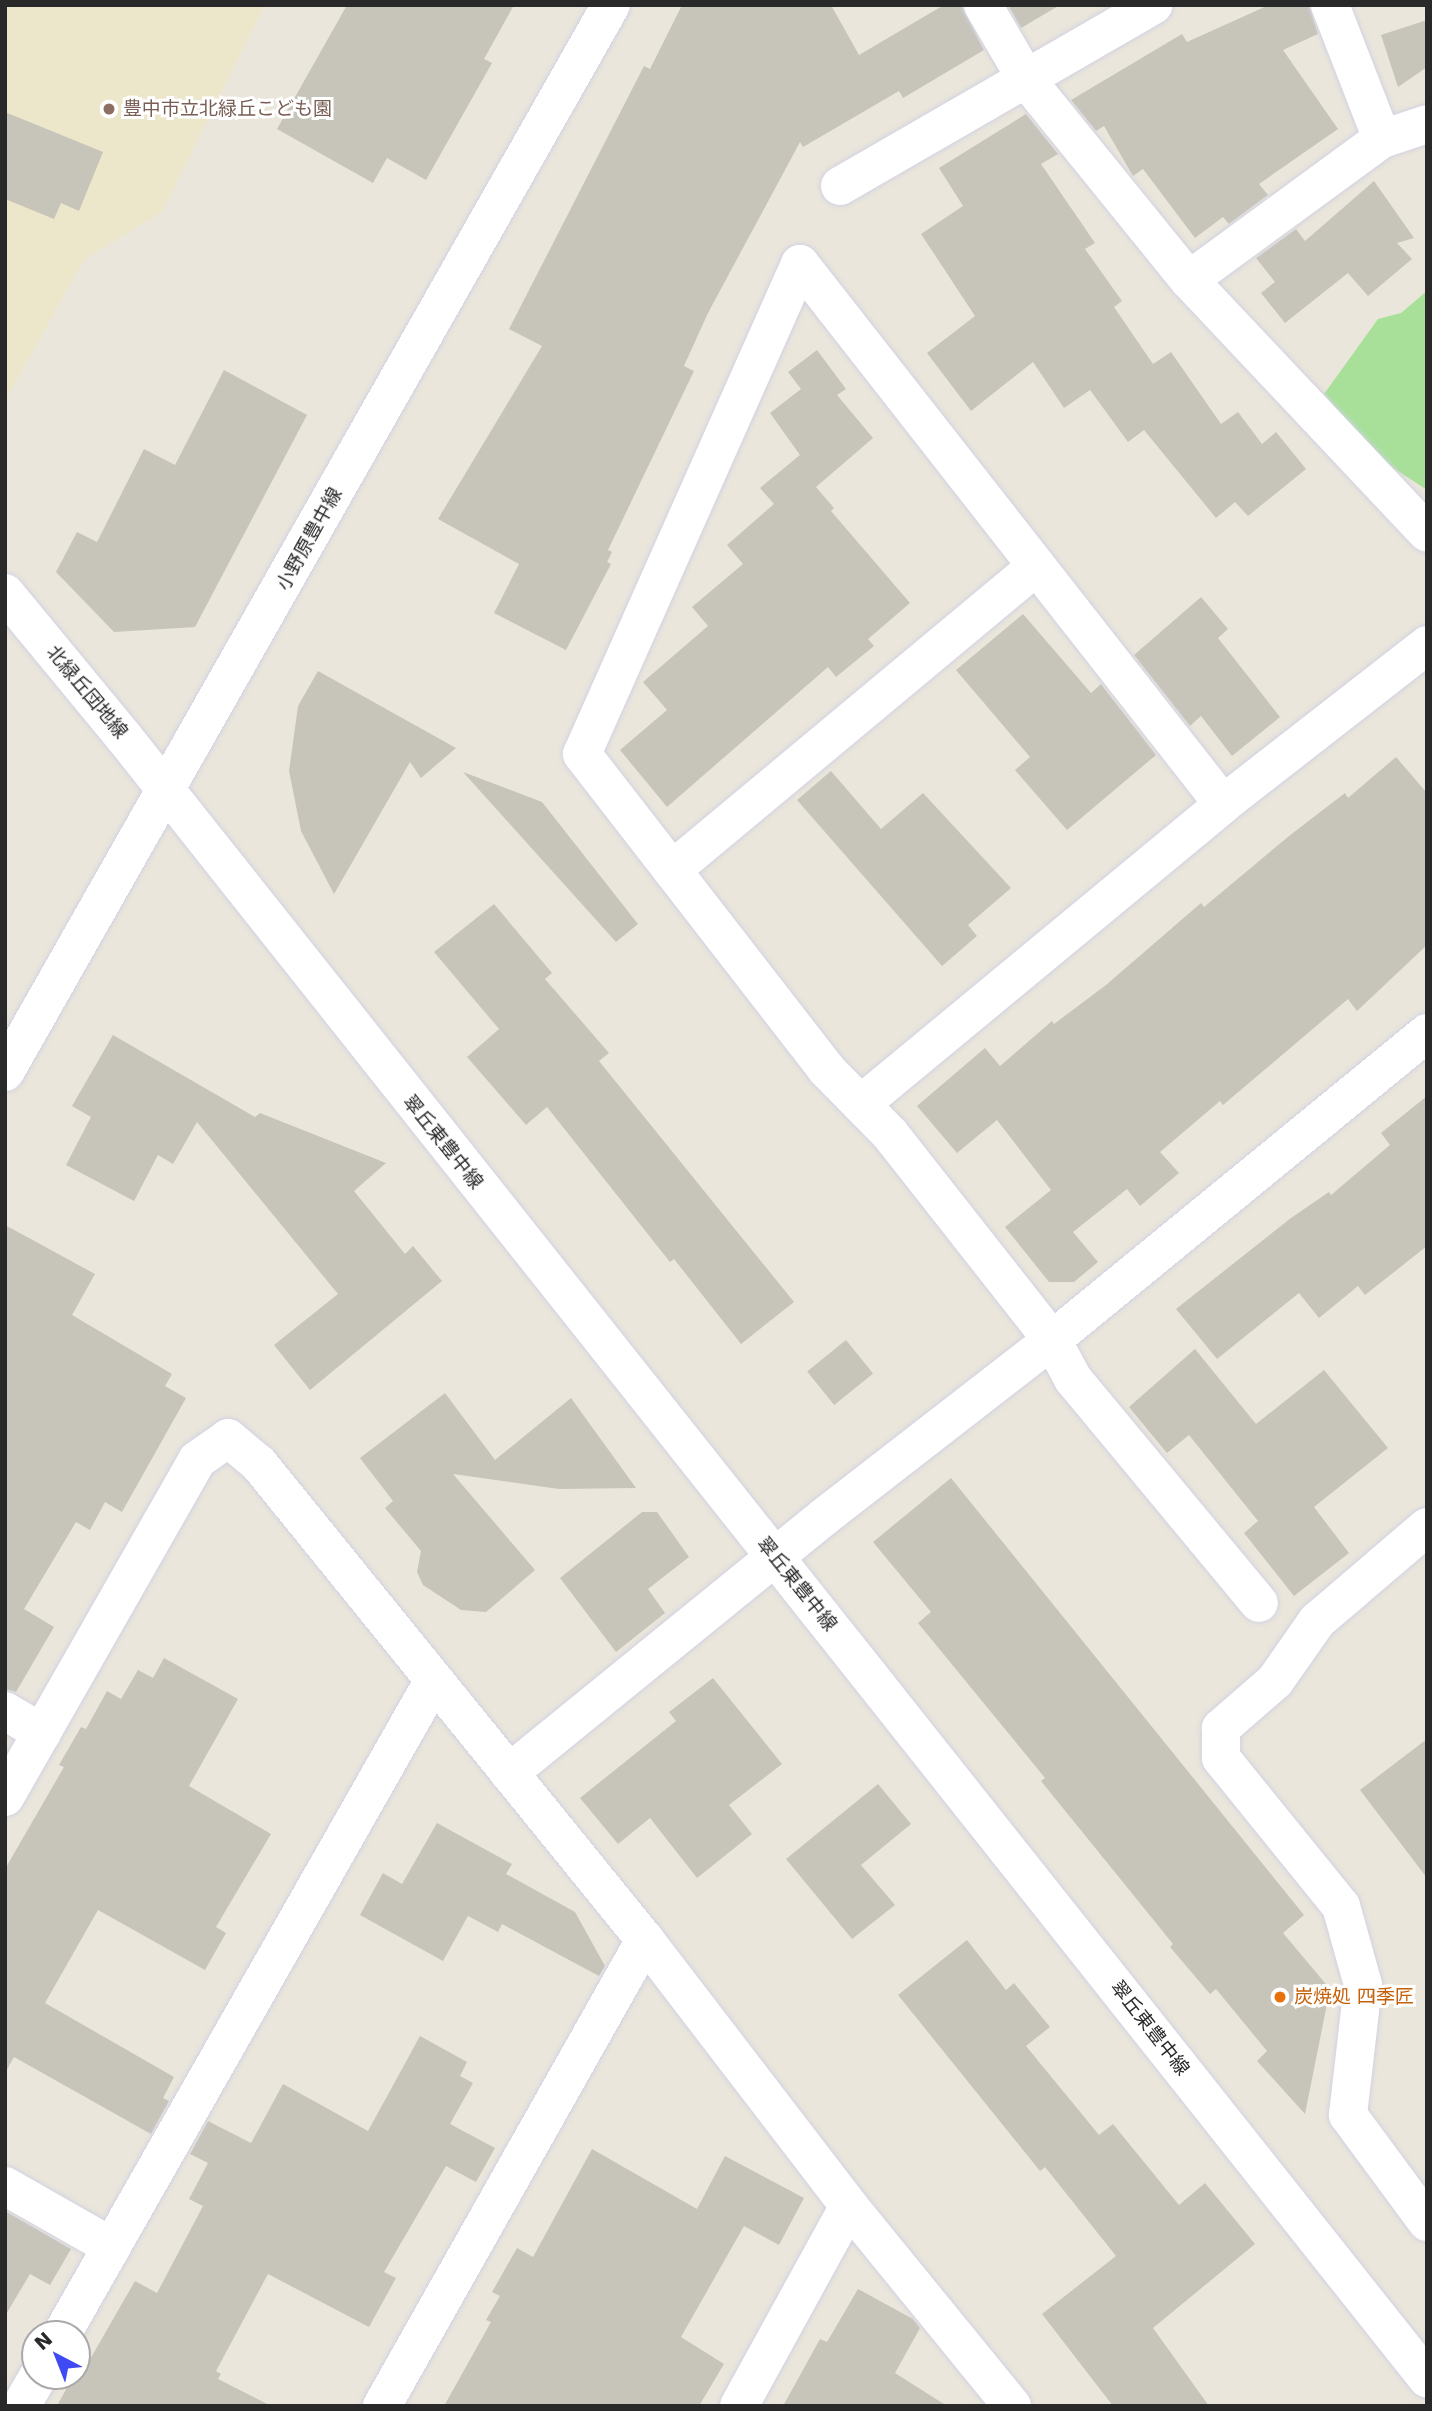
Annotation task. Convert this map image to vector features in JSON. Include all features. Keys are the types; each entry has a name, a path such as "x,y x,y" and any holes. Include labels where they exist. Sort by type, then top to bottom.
{"street":[{"name":"小野原豊中線","path":"5,1072 167,792 611,5"},
{"path":"983,5 1026,79 1189,280 1427,533"},
{"path":"840,186 1153,5"},
{"path":"1330,5 1382,139"},
{"path":"1189,280 1382,139 1427,124"},
{"path":"1223,804 1035,568 800,264 582,754 826,1069 890,1133 1052,1340 1073,1379 1259,1603"},
{"path":"672,870 1035,568"},
{"name":"北緑丘団地線","path":"5,593 167,792"},
{"path":"861,1104 1223,804 1427,645"},
{"name":"翠丘東豊中線","path":"167,792 1427,2378"},
{"path":"509,1773 775,1557 1052,1340 1427,1033"},
{"path":"5,1797 197,1460 228,1438 259,1464 434,1679 645,1940 849,2206 1012,2406"},
{"path":"1427,1527 1317,1621 1275,1681 1222,1728 1221,1758 1341,1906 1363,1986 1348,2115 1427,2222"},
{"path":"70,2320 434,1679"},
{"path":"5,1712 42,1733"},
{"path":"382,2406 645,1940"},
{"path":"5,2186 112,2246"},
{"path":"739,2406 849,2206"},
{"path":"21,2406 30,2390"}],"shaded area":[{"name":"豊中市立北緑丘こども園","path":"5,5 265,5 162,212 84,260 5,401"}],"green space":[{"path":"1427,291 1427,490 1381,460 1324,394 1378,319 1401,313"}],"building":[{"path":"347,5 514,5 484,59 492,63 426,180 387,158 373,183 277,129"},
{"path":"682,5 831,5 859,55 944,5 961,5 984,50 903,98 899,91 803,147 800,142 708,313 684,366 694,371 608,550 612,552 607,562 611,564 566,650 494,613 519,564 438,519 542,346 509,329 644,66 650,69"},
{"path":"1008,5 1060,5 1021,28"},
{"path":"1269,5 1309,5 1318,34 1283,50 1338,129 1259,184 1268,195 1229,224 1223,217 1195,238 1143,169 1133,176 1104,126 1096,131 1071,100 1182,34 1187,42"},
{"path":"1427,20 1427,67 1398,87 1381,35"},
{"path":"5,112 103,152 79,211 61,203 54,219 5,199"},
{"path":"1026,114 1058,154 1041,164 1095,243 1085,249 1122,301 1114,307 1153,364 1171,352 1221,424 1238,412 1262,444 1276,432 1306,469 1248,516 1235,502 1216,518 1144,430 1128,442 1090,390 1064,408 1033,362 971,411 927,353 975,316 921,234 963,206 939,168"},
{"path":"1374,181 1414,238 1397,243 1412,259 1368,296 1348,273 1285,323 1261,293 1275,282 1256,258 1296,229 1305,241"},
{"path":"817,350 846,389 837,395 873,438 816,487 834,508 831,511 910,603 868,639 874,646 836,677 828,667 667,807 620,750 667,710 643,682 708,626 692,607 743,564 727,545 774,504 760,488 800,455 770,413 801,389 788,372"},
{"path":"224,370 307,415 195,627 114,632 56,572 77,532 97,542 144,449 175,465"},
{"path":"1201,597 1228,629 1218,638 1280,717 1232,756 1201,716 1190,726 1134,655"},
{"path":"1023,614 1091,693 1101,684 1156,755 1067,830 1015,770 1030,757 956,670"},
{"path":"318,671 456,748 421,778 410,762 334,894 301,831 289,771 298,706"},
{"path":"1396,757 1427,793 1427,945 1357,1011 1348,999 1223,1105 1220,1101 1160,1152 1179,1173 1140,1206 1127,1189 1073,1232 1098,1262 1074,1282 1049,1282 1005,1227 1051,1190 997,1120 957,1153 917,1106 985,1048 1000,1066 1052,1021 1054,1024 1106,985 1201,903 1204,907 1289,836 1345,793 1348,798"},
{"path":"831,771 881,829 923,793 1011,888 968,925 977,936 942,966 797,800"},
{"path":"463,772 542,802 638,924 616,942"},
{"path":"494,904 552,973 545,979 609,1053 599,1061 794,1302 741,1344 674,1259 670,1262 547,1107 526,1125 467,1057 499,1029 434,952"},
{"path":"113,1035 255,1117 260,1113 386,1163 354,1191 405,1254 413,1246 442,1281 310,1390 274,1345 338,1294 197,1122 173,1164 158,1155 134,1201 66,1165 91,1117 72,1106"},
{"path":"1427,1096 1427,1246 1365,1295 1358,1286 1319,1318 1299,1293 1217,1359 1176,1309 1291,1218 1329,1192 1331,1195 1390,1145 1381,1133"},
{"path":"5,1225 95,1274 72,1315 172,1374 165,1386 186,1398 122,1512 105,1502 90,1530 76,1522 24,1609 54,1627 16,1692 5,1689"},
{"path":"846,1340 873,1373 834,1405 807,1371"},
{"path":"1195,1349 1256,1424 1324,1370 1388,1448 1314,1507 1349,1553 1294,1596 1244,1533 1258,1521 1189,1435 1167,1453 1129,1407"},
{"path":"445,1393 495,1460 571,1398 636,1488 559,1489 453,1474 535,1570 486,1612 461,1610 423,1585 417,1572 421,1551 385,1508 393,1501 360,1458"},
{"path":"951,1478 1304,1915 1283,1933 1330,1989 1305,2114 1257,2061 1267,2051 1216,1989 1210,1994 1170,1947 1173,1944 1041,1781 1045,1778 918,1623 931,1612 873,1542"},
{"path":"642,1512 657,1512 689,1557 648,1589 665,1613 616,1652 560,1578"},
{"path":"164,1658 238,1699 189,1786 271,1834 216,1927 226,1933 205,1970 98,1910 45,2003 174,2077 163,2098 169,2101 151,2134 14,2057 5,2073 5,1869 64,1767 59,1765 81,1727 86,1729 107,1691 121,1699 138,1670 153,1678"},
{"path":"713,1678 782,1764 729,1805 752,1834 697,1878 650,1818 618,1844 580,1798 676,1721 669,1712"},
{"path":"1427,1739 1427,1878 1360,1790"},
{"path":"878,1784 911,1824 861,1865 895,1905 852,1939 786,1859"},
{"path":"437,1823 512,1864 506,1874 575,1912 605,1966 599,1976 502,1924 498,1932 468,1916 443,1961 360,1915 383,1873 402,1884"},
{"path":"967,1940 1006,1990 1014,1983 1050,2027 1026,2046 1099,2135 1113,2124 1179,2205 1205,2183 1255,2244 1153,2328 1209,2406 1113,2406 1042,2314 1116,2256 1045,2167 1040,2171 898,1995"},
{"path":"420,2036 467,2062 460,2076 473,2083 450,2124 495,2148 476,2182 446,2166 384,2272 396,2278 369,2327 268,2274 216,2371 221,2374 218,2379 271,2406 57,2406 66,2390 91,2390 91,2358 135,2281 157,2293 203,2206 189,2199 208,2163 190,2154 208,2121 251,2143 283,2084 368,2131"},
{"path":"592,2149 697,2209 725,2156 804,2198 779,2245 744,2226 681,2337 724,2364 699,2406 444,2406 491,2322 486,2320 500,2296 492,2292 517,2248 533,2257"},
{"path":"5,2211 71,2249 50,2285 30,2274 5,2316"},
{"path":"858,2289 913,2319 920,2328 895,2373 947,2406 783,2406 820,2339 827,2342"}],"place":[{"name":"豊中市立北緑丘こども園","path":"109,109"},
{"name":"炭焼処 四季匠","path":"1280,1997"}]}
